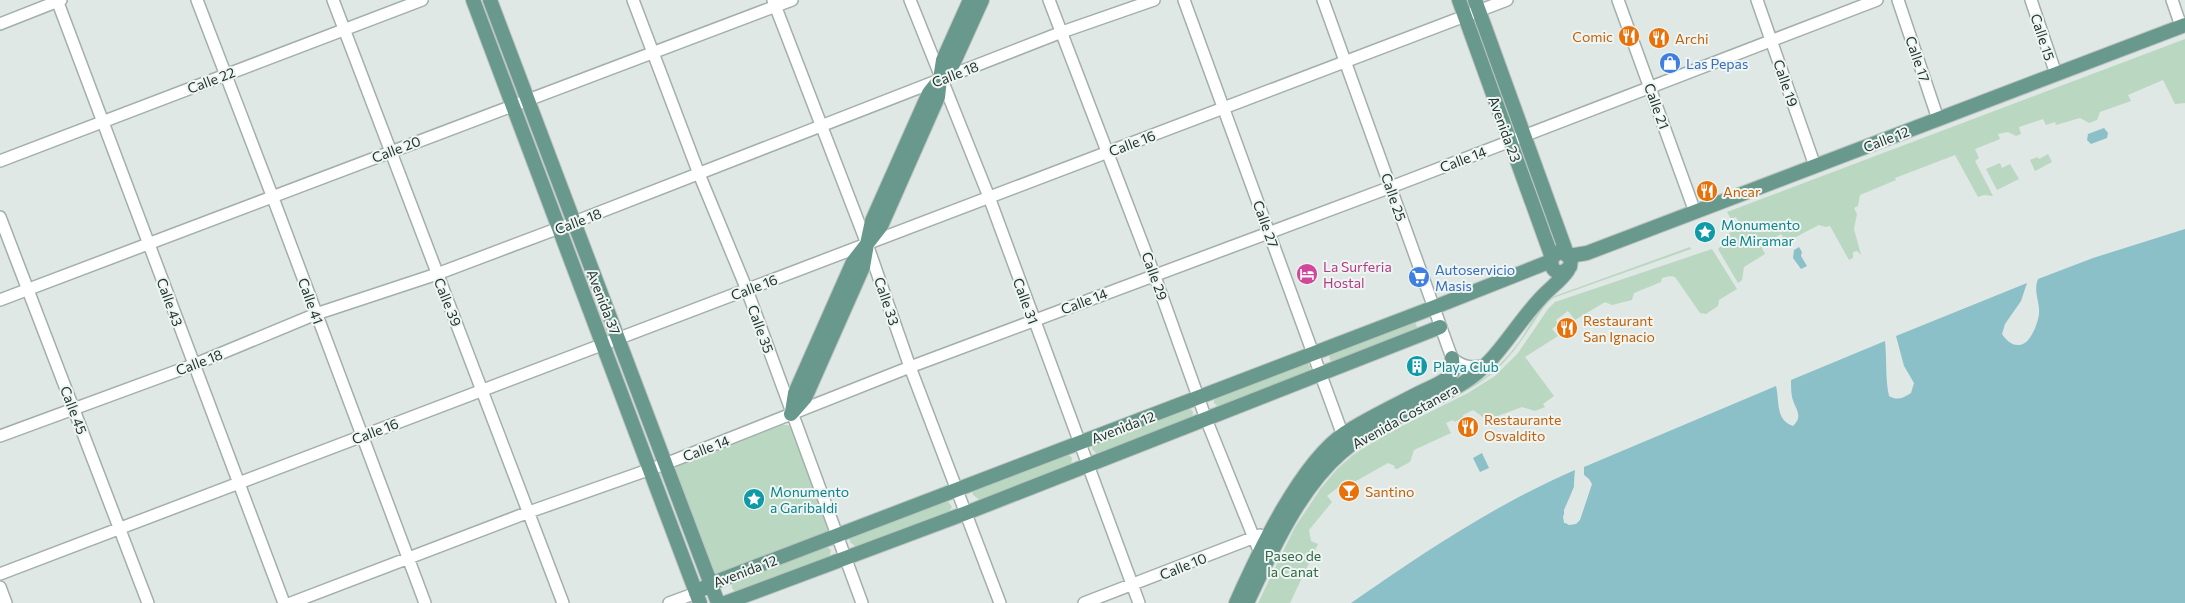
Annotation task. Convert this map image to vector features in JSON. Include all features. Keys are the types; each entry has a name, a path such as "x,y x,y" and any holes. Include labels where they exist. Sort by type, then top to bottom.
{"main road":[{"name":"Avenida 37","path":"473,0 698,598"},
{"name":"Avenida 37","path":"490,0 718,603"},
{"path":"940,79 943,60 970,0"},
{"path":"792,414 795,393 853,262 867,244 872,221 928,93 953,64 982,0"},
{"name":"Avenida 23","path":"1459,0 1551,259"},
{"name":"Avenida 23","path":"1477,5 1569,262"},
{"name":"Calle 12","path":"1569,262 1587,253 2183,25"},
{"path":"1551,259 1552,267 1556,272 1562,273 1569,262"},
{"name":"Avenida 12","path":"698,598 710,584 1314,354 1433,308 1551,259"},
{"name":"Avenida Costanera","path":"1239,603 1304,479 1324,453 1460,385 1488,365 1534,306 1561,280 1569,262"},
{"name":"Avenida 12","path":"725,603 966,513 1440,328"},
{"name":"Avenida Costanera","path":"1345,441 1372,417 1446,380 1453,371 1452,358"},
{"name":"Avenida Costanera","path":"1239,603 1260,553 1276,533"}],"street":[{"path":"0,24 58,0"},
{"name":"Calle 43","path":"58,0 102,123 150,244 193,365 284,603"},
{"name":"Calle 41","path":"197,0 425,603"},
{"name":"Calle 39","path":"333,0 437,274 484,390 563,603"},
{"name":"Calle 22","path":"0,161 422,0"},
{"name":"Calle 35","path":"633,0 699,174 747,290 862,603"},
{"name":"Calle 20","path":"0,300 654,52 775,3 792,0"},
{"name":"Calle 31","path":"910,0 940,79 989,197 1078,444 1139,603"},
{"name":"Calle 29","path":"1049,0 1154,274 1206,419 1260,553"},
{"name":"Calle 18","path":"0,436 193,365 316,314 437,274 559,228 1062,32 1154,0"},
{"name":"Calle 27","path":"1184,0 1345,441"},
{"name":"Calle 25","path":"1323,0 1452,358"},
{"name":"Calle 16","path":"0,574 1345,62 1464,16 1477,5 1507,0"},
{"name":"Calle 21","path":"1618,0 1695,212"},
{"name":"Calle 19","path":"1757,0 1815,166"},
{"name":"Calle 14","path":"291,603 528,512 665,464 910,367 1154,274 1391,187 1877,0"},
{"name":"Calle 17","path":"1898,0 1938,119"},
{"name":"Calle 15","path":"2031,0 2056,74"},
{"path":"2172,0 2183,25"},
{"name":"Calle 33","path":"775,3 867,244 910,367 1000,603"},
{"name":"Calle 45","path":"0,217 148,603"},
{"path":"1452,358 1463,366 1468,367 1488,365"},
{"name":"Calle 10","path":"1084,603 1132,586 1254,537 1276,533"},
{"path":"0,586 6,603"},
{"path":"669,603 698,598"}],"green space":[{"path":"2185,39 2185,103 2175,104 2163,80 2128,95 2131,101 2100,112 2097,120 2089,123 2080,118 2056,125 2055,122 2046,125 2043,119 2019,127 2021,134 2016,136 2008,132 1998,134 2000,139 1975,149 1979,158 1975,161 1993,196 1984,195 1978,197 1955,155 1895,178 1896,180 1860,195 1858,206 1854,208 1857,214 1854,229 1861,255 1857,251 1853,252 1853,258 1849,260 1830,226 1819,225 1786,242 1781,234 1761,246 1765,254 1744,267 1742,280 1738,283 1718,249 1721,246 1723,247 1726,241 1729,241 1729,233 1741,227 1736,217 1731,219 1727,212"},
{"path":"2048,154 2052,162 2035,171 2030,160 2037,157 2039,159"},
{"path":"2000,163 2002,168 2010,164 2019,179 1997,190 1986,169"},
{"path":"1690,247 1691,249 1553,298 1543,308 1510,356 1492,374 1461,394 1397,424 1360,447 1321,484 1305,506 1278,552 1254,603 1252,603 1277,552 1304,505 1337,464 1358,446 1382,430 1462,391 1487,376 1513,349 1539,311 1552,297"},
{"name":"Paseo de la Canat","path":"1712,249 1737,289 1719,300 1718,306 1706,314 1700,313 1675,277 1670,276 1662,278 1661,282 1634,293 1632,300 1612,305 1605,302 1575,320 1568,311 1556,320 1558,324 1552,329 1558,336 1525,357 1554,396 1543,404 1545,407 1535,411 1522,407 1487,420 1473,410 1463,415 1464,418 1446,423 1451,433 1414,450 1410,462 1397,469 1388,463 1349,485 1346,481 1327,496 1332,502 1309,530 1311,541 1318,544 1290,603 1258,603 1295,527 1321,488 1337,469 1353,455 1384,435 1468,393 1495,376 1518,353 1548,309 1555,302"},
{"path":"1414,319 1419,332 1335,364 1330,360 1329,354"},
{"path":"1306,362 1310,366 1310,371 1220,408 1214,403 1214,398"},
{"path":"1188,406 1193,412 1192,419 1097,454 1092,449 1092,445"},
{"path":"782,425 788,425 792,429 828,528 828,533 717,575 714,572 676,473 676,467 681,463"},
{"path":"1068,454 1072,458 1071,465 981,501 973,495 972,490"},
{"path":"947,500 952,507 948,513 856,547 850,542 850,538"},
{"path":"826,546 831,550 829,558 736,593 732,588 732,582"}],"water":[{"path":"2104,128 2108,133 2107,138 2091,144 2087,140 2088,134"},
{"path":"2185,229 2185,603 1351,603 1432,548 1488,514 1575,470 1574,487 1564,510 1564,523 1576,524 1583,510 1591,484 1584,475 1584,467 1776,386 1781,415 1787,423 1793,426 1798,419 1798,412 1792,397 1791,380 1885,341 1889,396 1898,399 1905,396 1911,393 1914,383 1904,366 1896,336 2027,283 2021,301 2005,324 2002,334 2015,345 2022,344 2030,338 2038,318 2039,309 2036,288 2038,279 2093,258"},
{"path":"1799,247 1802,252 1801,256 1807,266 1801,269 1793,258 1794,250"},
{"path":"1482,453 1489,468 1480,472 1473,458"}],"pier":[{"path":"1584,467 1584,475 1592,484 1580,520 1576,524 1569,525 1564,522 1563,517 1574,487 1575,470 1577,470 1576,488 1567,507 1566,521 1575,522 1578,519 1589,484 1581,476 1581,468"}],"place":[{"name":"Comic","path":"1629,36"},
{"name":"Archi","path":"1659,38"},
{"name":"Las Pepas","path":"1670,63"},
{"name":"Ancar","path":"1707,191"},
{"name":"Monumento de Miramar","path":"1705,232"},
{"name":"La Surferia Hostal","path":"1307,274"},
{"name":"Autoservicio Masis","path":"1419,277"},
{"name":"Restaurant San Ignacio","path":"1567,328"},
{"name":"Playa Club","path":"1417,366"},
{"name":"Restaurante Osvaldito","path":"1468,427"},
{"name":"Santino","path":"1349,491"},
{"name":"Monumento a Garibaldi","path":"754,499"}]}
